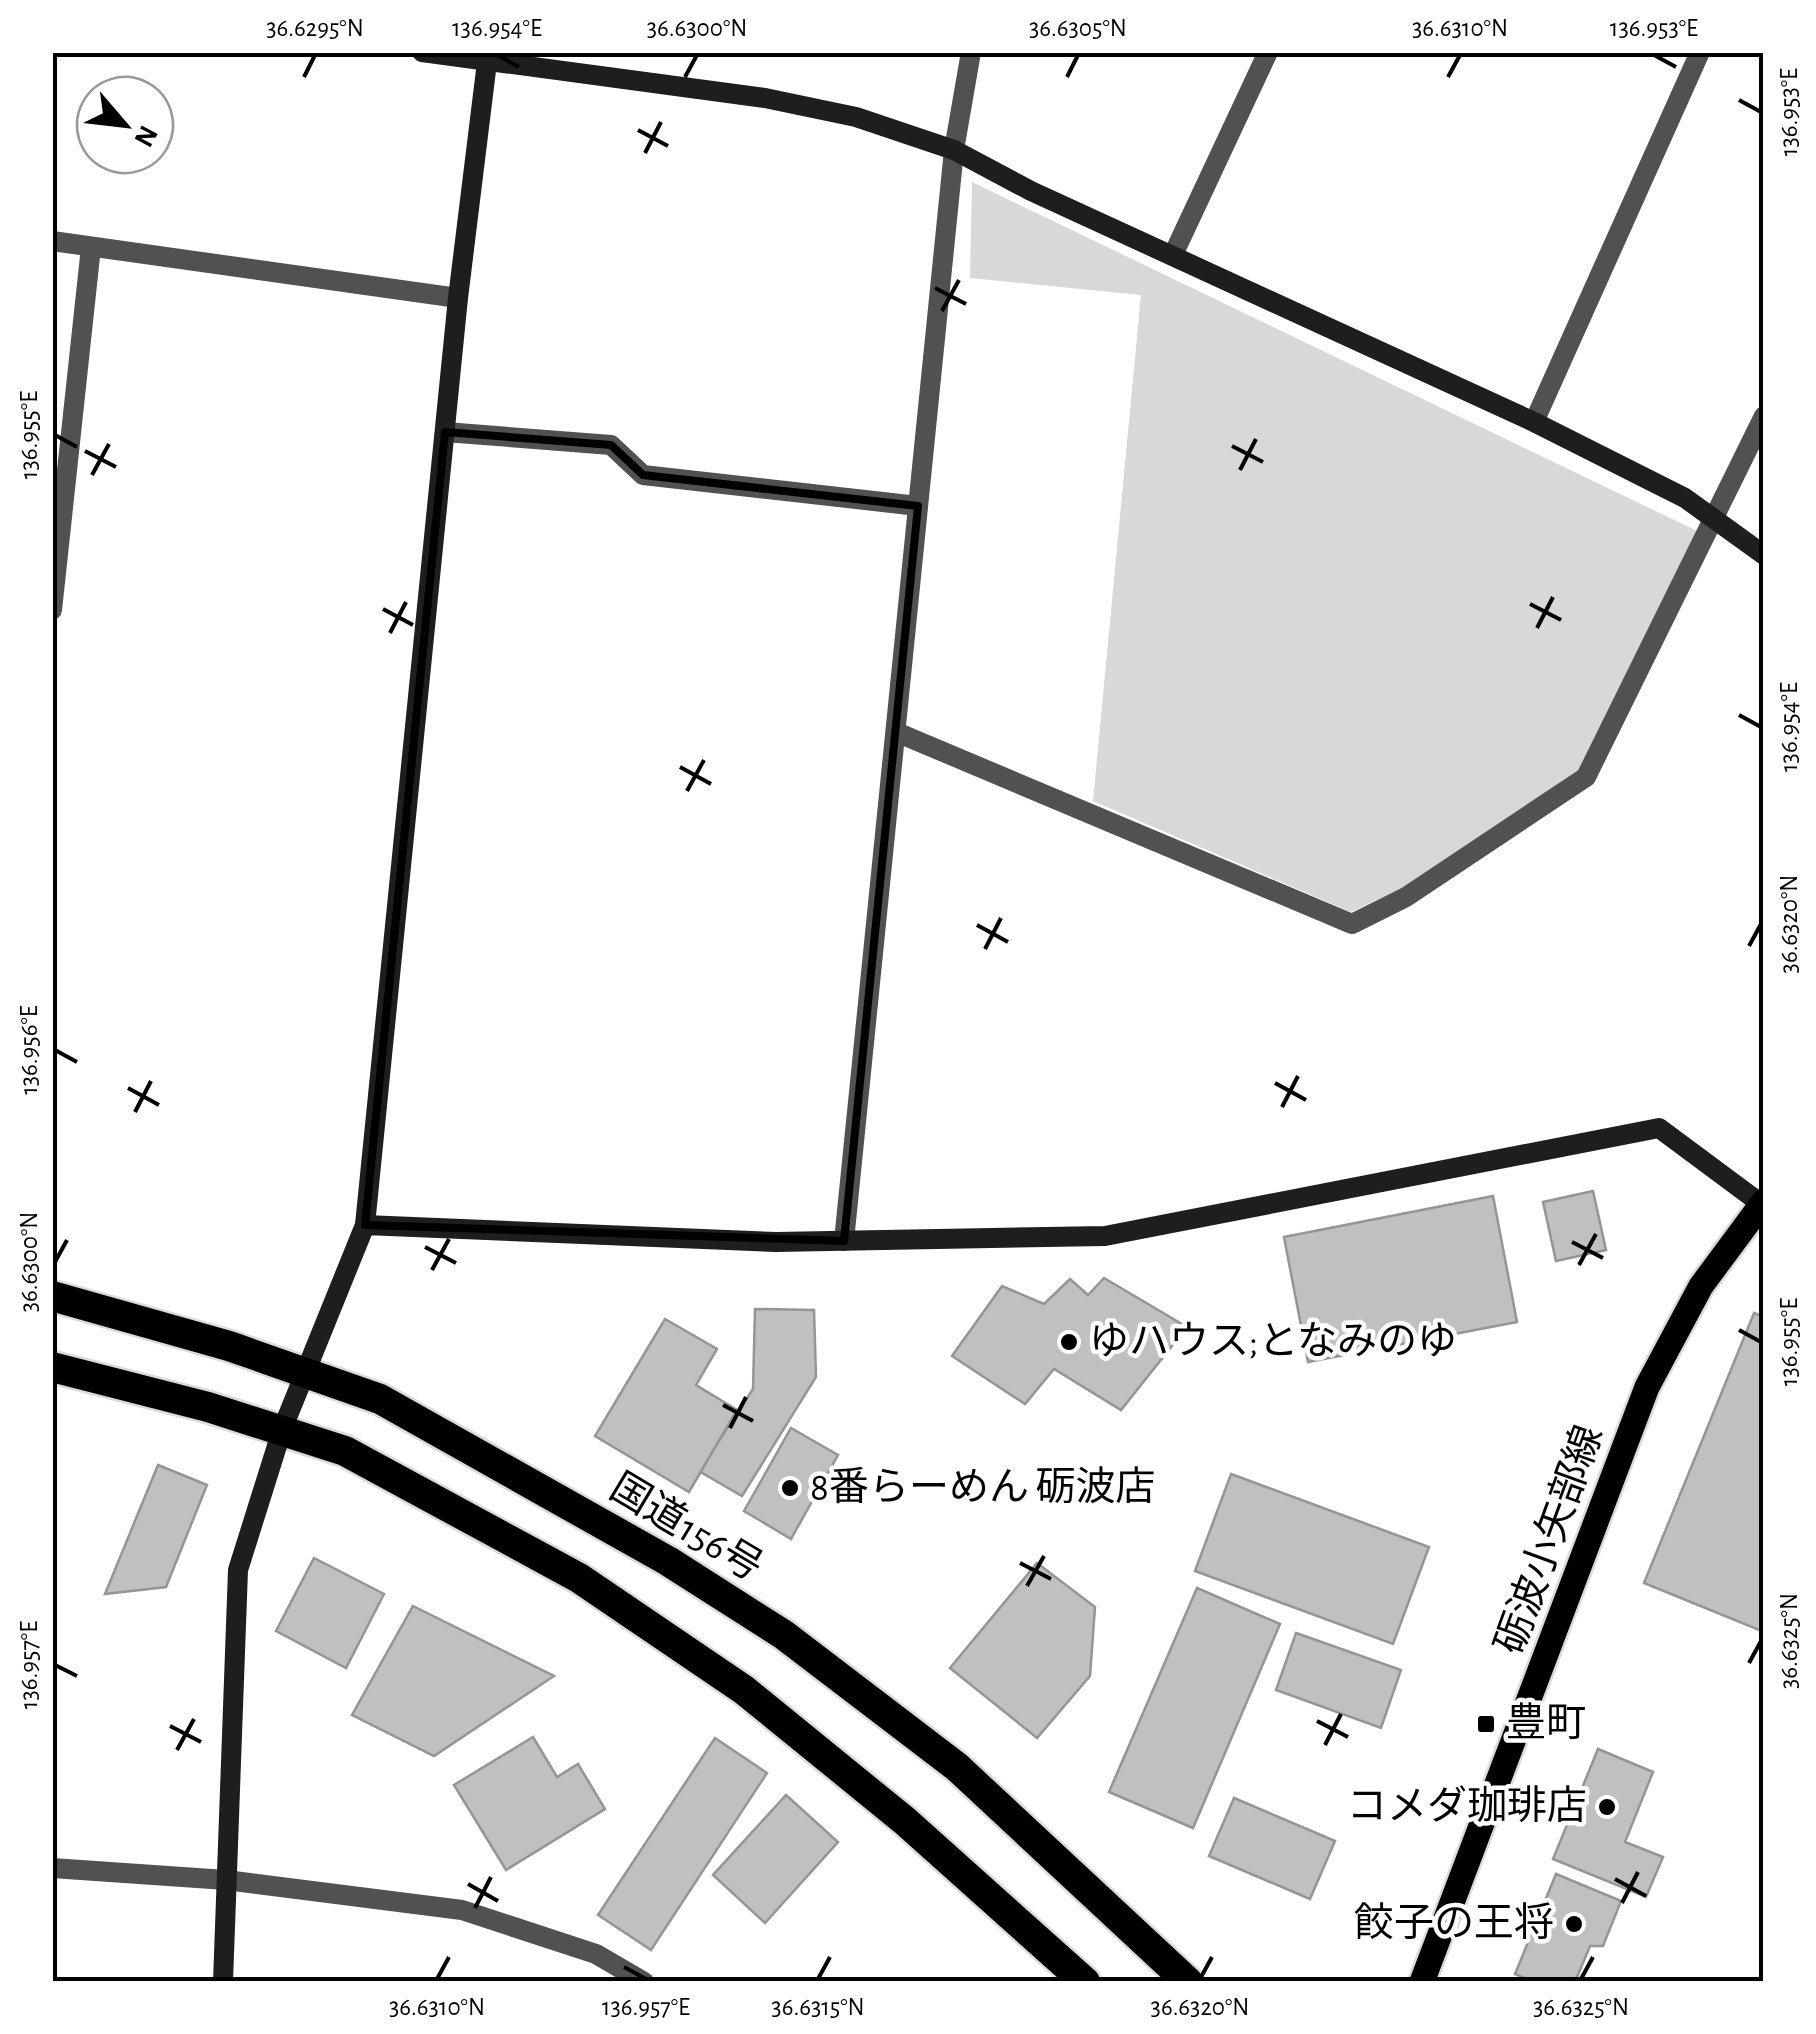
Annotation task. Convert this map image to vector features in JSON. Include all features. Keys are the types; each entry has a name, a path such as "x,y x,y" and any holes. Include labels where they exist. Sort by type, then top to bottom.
{"highway":[{"name":"国道156号","path":"52,1296 230,1346 380,1398 668,1561 784,1635 957,1767 1188,1982"},
{"path":"52,1367 346,1451 579,1578 744,1690 905,1821 1085,1982"}],"main road":[{"name":"砺波小矢部線","path":"1422,1982 1647,1387 1702,1286 1762,1202"}],"street":[{"path":"422,52 765,98 856,117 954,150 1031,190 1534,422 1685,498 1764,555"},
{"path":"844,1241 954,150 971,52"},
{"path":"1172,256 1268,52"},
{"path":"1534,422 1700,52"},
{"path":"222,1982 238,1570 282,1430 366,1225 444,432 487,58"},
{"path":"52,241 458,298"},
{"path":"52,610 91,246"},
{"path":"896,732 1352,924 1406,897 1586,776 1764,416"},
{"path":"444,432 612,446 643,474 918,506"},
{"path":"366,1225 776,1242 1105,1236 1659,1128 1762,1202"},
{"path":"52,1868 226,1880 462,1910 596,1954 644,1982"}],"highlighted area":[{"path":"445,432 611,445 643,475 918,506 844,1241 365,1225"}],"shaded area":[{"path":"972,182 1697,531 1581,769 1404,887 1351,912 1093,801 1141,295 970,278"}],"building":[{"path":"1593,1191 1606,1250 1556,1261 1543,1202"},
{"path":"1493,1196 1517,1322 1308,1362 1284,1237"},
{"name":"ゆハウス;となみのゆ","path":"1104,1278 1187,1327 1121,1410 1054,1369 1025,1404 952,1356 1002,1286 1044,1304 1070,1279 1088,1295"},
{"path":"755,1309 814,1310 816,1377 742,1496 699,1471 753,1389"},
{"path":"1754,1313 1764,1317 1764,1632 1644,1583"},
{"path":"665,1319 717,1349 696,1385 737,1410 689,1492 595,1436"},
{"path":"791,1428 838,1455 791,1539 744,1511"},
{"path":"158,1465 207,1485 166,1587 105,1594"},
{"path":"1231,1474 1429,1547 1393,1644 1195,1571"},
{"path":"314,1558 384,1594 346,1668 276,1631"},
{"path":"1037,1563 1095,1607 1090,1676 1037,1738 950,1668"},
{"path":"1197,1588 1280,1624 1193,1828 1109,1792"},
{"path":"413,1606 554,1676 434,1756 352,1715"},
{"path":"1296,1633 1401,1670 1381,1728 1276,1690"},
{"path":"533,1737 557,1777 578,1764 605,1809 506,1870 454,1785"},
{"path":"715,1738 767,1773 651,1950 598,1915"},
{"name":"コメダ珈琲店","path":"1598,1749 1653,1772 1625,1842 1663,1857 1646,1897 1553,1859"},
{"path":"786,1795 838,1842 765,1923 713,1875"},
{"path":"1234,1798 1335,1841 1310,1899 1209,1856"},
{"name":"餃子の王将","path":"1556,1874 1621,1901 1603,1946 1590,1946 1575,1982 1534,1982 1515,1974"}],"place":[{"name":"ゆハウス;となみのゆ","path":"1069,1342"},
{"name":"8番らーめん 砺波店","path":"790,1488"},
{"name":"豊町","path":"1486,1724"},
{"name":"コメダ珈琲店","path":"1607,1807"},
{"name":"餃子の王将","path":"1574,1924"}]}
